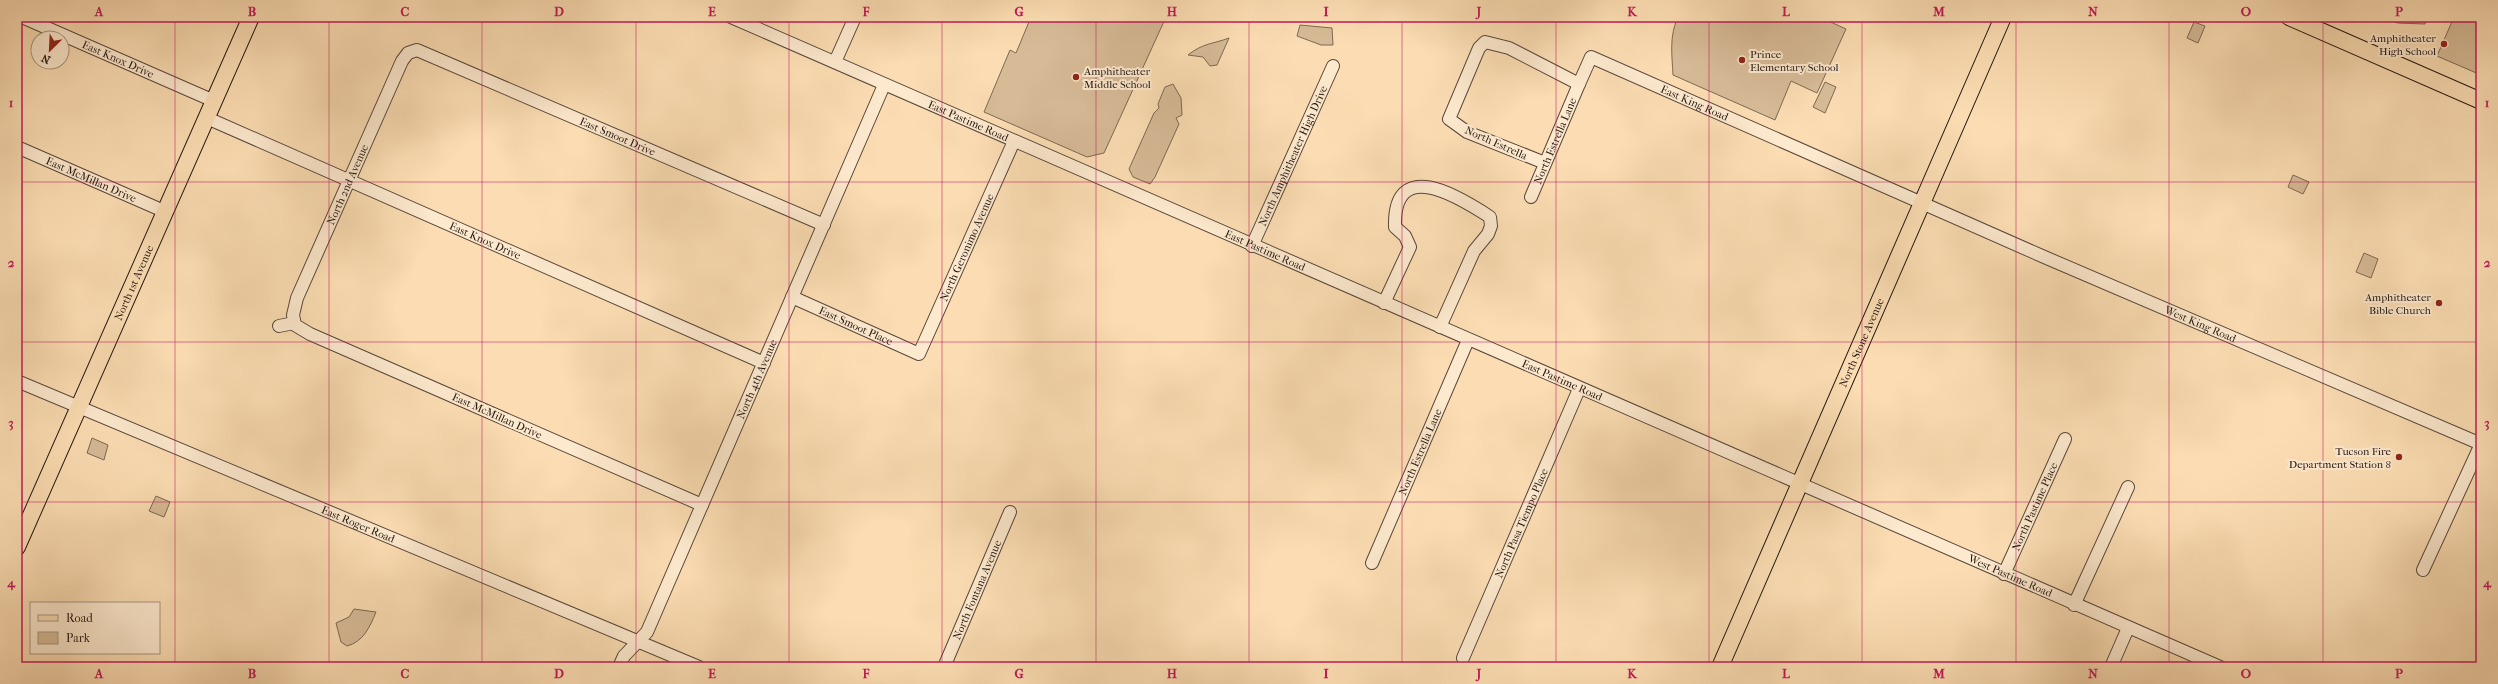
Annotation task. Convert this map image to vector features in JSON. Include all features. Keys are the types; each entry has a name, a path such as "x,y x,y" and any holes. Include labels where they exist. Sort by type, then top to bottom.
{"main road":[{"name":"North 1st Avenue","path":"17,547 166,212 250,17"},
{"name":"North Stone Avenue","path":"1720,667 2003,17"},
{"path":"2289,17 2481,101"}],"street":[{"name":"East Knox Drive","path":"22,17 214,101"},
{"name":"East Pastime Road","path":"731,17 1800,485"},
{"path":"835,62 855,17"},
{"name":"North Estrella","path":"1545,163 1467,132 1449,119 1479,48 1485,42 1509,48 1579,84"},
{"name":"North 2nd Avenue","path":"294,323 294,308 297,298 402,61 410,49"},
{"name":"East Smoot Drive","path":"410,49 430,54 824,225"},
{"name":"East King Road","path":"1579,84 1592,57 1922,201"},
{"name":"North Amphitheater High Drive","path":"1252,246 1334,66"},
{"name":"North Estrella Lane","path":"1531,197 1579,84"},
{"name":"North 4th Avenue","path":"619,667 624,656 647,632 884,85"},
{"name":"East Knox Drive","path":"207,118 764,363"},
{"name":"North Geronimo Avenue","path":"919,354 1014,141"},
{"name":"East McMillan Drive","path":"17,147 166,212"},
{"path":"1384,303 1410,247 1405,236 1395,227 1394,214 1400,198 1409,188 1421,185 1464,200 1490,217 1491,226 1488,234 1474,251 1440,327"},
{"name":"West King Road","path":"1922,201 2057,263 2481,444 2423,570"},
{"name":"East Smoot Place","path":"792,297 919,354"},
{"path":"279,326 294,323"},
{"name":"East McMillan Drive","path":"294,323 310,334 702,505"},
{"name":"North Estrella Lane","path":"1372,563 1468,340"},
{"name":"East Roger Road","path":"17,382 699,667"},
{"name":"North Pasa Tiempo Place","path":"1463,658 1579,388"},
{"name":"North Pastime Place","path":"2004,574 2065,439"},
{"name":"West Pastime Road","path":"1800,485 2220,667"},
{"path":"2074,604 2128,487"},
{"name":"North Fontana Avenue","path":"944,667 1010,512"},
{"path":"2111,667 2128,628"}],"green space":[{"name":"Amphitheater Middle School","path":"1031,17 1166,17 1104,153 1087,157 984,112 1010,50 1016,53"},
{"name":"Prince Elementary School","path":"1678,17 1825,17 1824,19 1846,29 1817,93 1791,81 1775,120 1673,75 1672,38"},
{"path":"2376,17 2428,17 2425,24 2398,23"},
{"path":"2454,17 2481,17 2481,75 2437,56"},
{"path":"2194,22 2205,26 2198,43 2187,38"},
{"path":"1300,25 1332,28 1333,45 1321,45 1297,36"},
{"path":"1229,38 1217,65 1210,66 1203,57 1188,55 1203,46"},
{"path":"1825,82 1836,87 1825,113 1813,107"},
{"path":"1173,84 1181,98 1182,115 1176,118 1179,124 1155,177 1150,184 1133,177 1129,169 1154,113 1159,108 1158,104 1165,87"},
{"path":"2293,175 2309,182 2303,194 2288,187"},
{"path":"2364,253 2378,259 2371,278 2356,272"},
{"path":"92,438 108,445 104,460 87,453"},
{"path":"156,496 170,502 164,517 149,511"},
{"path":"354,609 376,612 362,637 353,644 347,646 341,642 336,623 349,617"}],"place":[{"name":"Amphitheater High School","path":"2444,44"},
{"name":"Prince Elementary School","path":"1742,60"},
{"name":"Amphitheater Middle School","path":"1076,77"},
{"name":"Amphitheater Bible Church","path":"2439,303"},
{"name":"Tucson Fire Department Station 8","path":"2399,457"}]}
